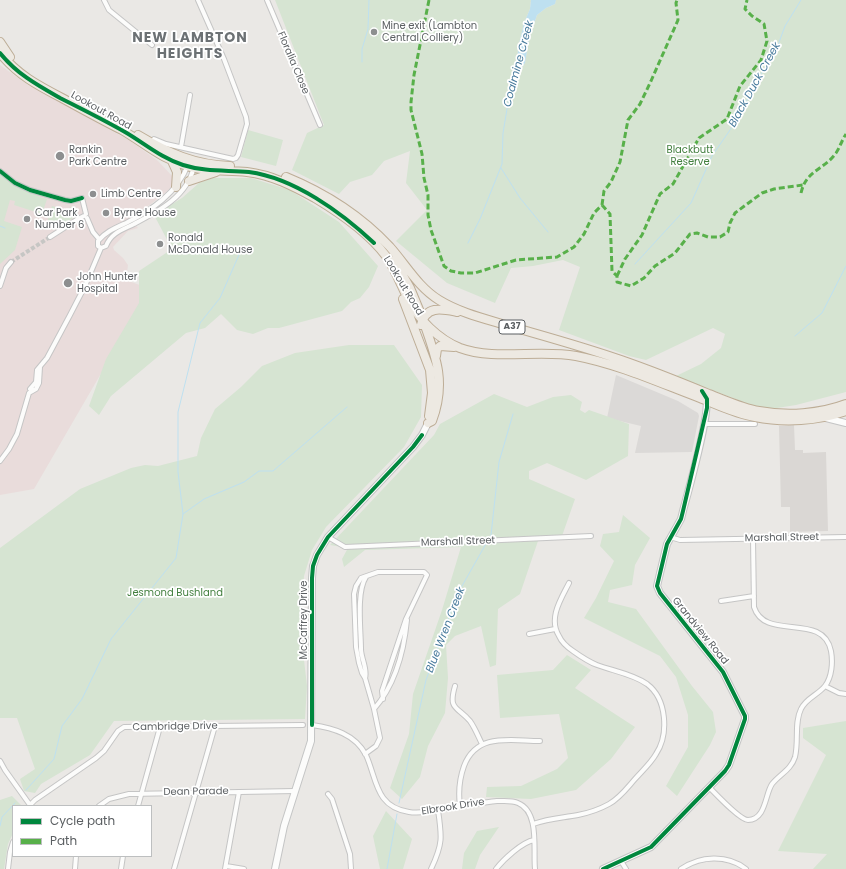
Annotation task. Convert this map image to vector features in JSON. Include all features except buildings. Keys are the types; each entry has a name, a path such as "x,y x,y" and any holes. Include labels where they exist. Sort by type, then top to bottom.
{"highway":[{"name":"Lookout Road","path":"0,42 12,60 33,77 192,164 212,164 220,169"},
{"name":"Lookout Road","path":"0,53 9,64 30,81 124,132 156,153 172,161 255,173 288,183 337,212 391,249 417,281 432,295 453,308 621,360 743,407 770,412 805,413 844,410"},
{"path":"172,161 177,172 176,187"},
{"path":"189,181 220,169"},
{"name":"Lookout Road","path":"375,239 394,270 409,301 423,320 436,334 458,347 483,353 549,352 586,358 748,416 765,419 780,420 820,417 844,410"},
{"path":"375,239 402,272 413,293 436,359 440,379 439,395 432,421 428,423"},
{"path":"394,270 393,275 430,370 432,393 428,423"},
{"path":"428,423 434,402 435,387 432,363 421,326 423,320 427,314 435,310 448,310 479,317"},
{"path":"435,310 430,314 428,319 436,334"},
{"path":"436,359 436,351 440,346 458,347"}],"street":[{"path":"104,0 109,10 152,45"},
{"path":"154,139 166,144 236,158 247,124 246,117 224,59 198,0"},
{"name":"Floralia Close","path":"267,0 320,125"},
{"path":"181,147 190,95"},
{"path":"212,164 220,156"},
{"path":"220,156 220,169"},
{"path":"0,461 9,449 17,434 29,393 34,390 30,389 35,383 37,370 47,358 78,301 101,248 105,247 112,235 139,221 180,194 189,181 192,164"},
{"path":"101,248 97,244 106,233 151,209 170,194 192,164"},
{"path":"0,171 16,183 30,190 65,200 82,198 86,216 93,232 100,239 105,239 107,243"},
{"path":"50,237 86,216"},
{"path":"0,286 6,268 12,262"},
{"path":"702,391 707,401"},
{"name":"Grandview Road","path":"603,869 645,851 653,845 730,765 745,722 745,716 723,672 658,590 657,581 667,544 684,511 704,424 707,401"},
{"path":"820,417 836,419 846,423"},
{"name":"McCaffrey Drive","path":"275,869 284,826 311,741 313,566 317,555 328,537 413,447 422,435 428,423"},
{"path":"704,424 755,424"},
{"name":"Marshall Street","path":"328,537 345,547 591,536"},
{"name":"Marshall Street","path":"670,537 680,540 846,537"},
{"path":"709,787 744,819 748,820 756,817 766,803 772,785 786,772 795,757 798,720 801,707 809,698 825,686 830,675 832,656 829,646 823,636 813,630 766,622 758,616 754,596 753,539"},
{"path":"365,754 376,746 380,740 380,733 365,678 359,663 356,647 354,594 356,586 361,578 378,572 424,572 427,576 408,612 382,691 383,699 374,709"},
{"path":"533,824 556,818 584,814 615,801 656,755 663,734 662,708 657,695 648,685 636,678 595,664 564,644 555,629 556,612 570,583"},
{"path":"721,601 754,596"},
{"path":"528,634 555,629"},
{"path":"455,686 452,698 454,705 470,722 482,744"},
{"path":"825,686 839,693 846,694"},
{"name":"Cambridge Drive","path":"31,805 35,800 96,758 124,727 303,725"},
{"name":"Elbrook Drive","path":"312,725 328,727 340,731 353,740 365,754 378,790 389,804 399,810 417,813 487,802 514,802 522,805 528,810 533,824 535,869"},
{"path":"174,869 215,726"},
{"path":"138,805 160,727"},
{"path":"460,806 458,791 462,774 470,755 482,744 496,741 540,741"},
{"path":"0,761 4,770 29,805"},
{"name":"Dean Parade","path":"100,805 109,799 141,793 295,791"},
{"path":"239,792 225,868 244,869"},
{"path":"328,794 332,799 350,854 351,869"},
{"path":"431,869 440,849 441,842 438,810"},
{"path":"496,869 504,859 528,841 534,840"},
{"path":"8,869 12,845"},
{"path":"75,869 76,857"},
{"path":"121,869 123,857"},
{"path":"681,869 697,860 716,858 734,862 746,869"},
{"path":"621,861 626,869"}],"shaded area":[{"name":"John Hunter Hospital","path":"0,65 28,85 129,140 158,161 174,178 173,186 170,189 151,204 130,217 138,228 128,231 113,247 128,265 126,280 145,287 161,270 34,489 0,495"},
{"path":"616,375 678,401 698,413 699,416 692,452 635,453 641,426 607,418"},
{"path":"794,425 795,450 803,450 803,453 826,452 828,531 790,532 790,507 781,507 779,426"}],"green space":[{"name":"Blackbutt Reserve","path":"275,0 531,0 530,9 524,23 518,48 517,70 514,76 525,63 529,38 537,15 546,8 555,4 556,0 846,0 846,392 796,405 764,410 676,376 701,364 721,348 725,334 713,328 646,360 629,356 559,330 580,267 563,260 533,266 511,268 495,303 447,283 396,241 427,210 406,183 410,151 384,161 372,175 350,182 339,194 292,170 307,133 324,125"},
{"path":"248,130 283,140 276,166 241,157"},
{"path":"0,174 22,189 47,199 42,214 14,205 15,201 10,200 4,221 22,227 15,250 0,264"},
{"path":"213,178 251,178 290,190 339,222 378,266 369,287 360,298 351,302 342,311 279,328 268,328 253,334 237,330 221,314 205,328 186,333 111,396 99,415 89,406 106,359 139,303 139,271 172,249 154,215 182,198 199,183"},
{"path":"52,206 66,210 73,206 77,209 78,215 53,230 46,226"},
{"name":"Jesmond Bushland","path":"349,345 394,345 422,385 421,417 404,447 326,527 312,550 304,576 301,634 307,686 305,719 114,721 90,755 41,784 35,793 24,791 20,779 35,769 17,718 0,718 0,548 80,489 131,468 145,465 158,466 197,456 201,438 215,409 241,387 262,366 295,353"},
{"path":"494,394 527,407 553,397 571,395 582,402 580,410 585,413 589,410 629,424 628,456 586,480 547,463 529,471 529,479 575,499 562,536 539,538 520,594 498,609 496,665 490,667 481,626 455,636 446,645 448,678 445,713 428,746 420,777 402,799 390,788 409,734 413,694 442,610 461,547 365,550 344,567 342,559 348,548 330,545 434,435 440,424"},
{"path":"623,515 650,538 635,565 632,585 610,590 608,602 636,609 692,686 713,712 716,732 710,745 677,796 666,786 688,747 688,715 676,677 660,656 584,618 596,598 614,561 600,546 603,534 619,532"},
{"path":"567,655 591,670 575,688 635,727 611,759 576,790 531,799 486,797 487,787 521,786 557,769 568,758 559,714 500,718 497,675 553,670"},
{"path":"846,721 846,869 813,869 827,854 778,851 826,755 803,738 803,728"},
{"path":"12,796 21,805 12,805 12,835 8,844 4,869 0,869 0,800"},
{"path":"386,811 412,839 403,869 380,869 373,836"},
{"path":"499,827 480,855 475,869 462,869 464,853 477,831"}],"water":[{"path":"531,0 556,0 555,4 546,8 537,15 529,38 525,63 514,78 517,70 518,48 524,23 530,9"}],"waterway":[{"path":"362,62 362,49 368,29 369,0"},
{"name":"Black Duck Creek","path":"635,264 691,203 712,156 739,117 756,81 774,56 785,26 801,0"},
{"name":"Coalmine Creek","path":"468,243 480,219 502,164 503,133 514,78"},
{"path":"501,168 520,198 548,232"},
{"path":"0,226 5,228"},
{"path":"26,790 54,759 62,726 82,699 111,639 176,558 183,514 178,472 178,412 200,323 220,298 242,248"},
{"path":"795,336 822,313 846,266"},
{"path":"183,514 204,499 244,482 259,471 273,471 347,407"},
{"name":"Blue Wren Creek","path":"489,539 491,535 499,462 513,414"},
{"name":"Blue Wren Creek","path":"399,803 426,680 458,593 487,542"},
{"path":"0,826 2,817 12,806"},
{"name":"Blue Wren Creek","path":"387,869 397,814"}],"tunnel":[{"path":"11,262 50,237"}],"marked path":[{"path":"429,0 414,75 411,110 422,154 424,178 428,195 428,215 431,230 444,266 451,271 475,273 516,260 557,257 574,247 584,234 594,213 602,205"},
{"path":"602,205 604,191 611,182 620,162 628,120 640,104 678,20 677,0"},
{"path":"617,276 625,259 642,235 660,194 673,184 699,138 727,119 740,86 761,60 767,41 764,24 745,9 747,0"},
{"path":"801,193 803,185 807,179 831,159 836,153 846,134"},
{"path":"602,205 610,214 612,271 617,276 617,282 631,286 644,278 655,266 675,253 690,234 697,233 708,237 720,237 728,232 730,223 735,213 762,193 774,189 803,185"}],"cycle path":[{"path":"0,53 13,67 35,84 125,132 167,158 191,167 207,170 249,172 283,181 332,208 374,243"},
{"path":"0,171 15,183 30,190 71,201 82,198"},
{"path":"603,869 651,847 725,771 729,765 745,719 745,716 723,672 660,593 657,586 667,544 681,519 707,408 707,399 702,391"},
{"path":"312,725 312,578 313,566 317,555 328,537 413,447 422,435"}],"place":[{"name":"Mine exit (Lambton Central Colliery)","path":"374,32"},
{"name":"Rankin Park Centre","path":"60,156"},
{"name":"Limb Centre","path":"93,194"},
{"name":"Byrne House","path":"106,213"},
{"name":"Car Park Number 6","path":"27,219"},
{"name":"Ronald McDonald House","path":"160,244"},
{"name":"John Hunter Hospital","path":"68,283"}],"district":[{"name":"NEW LAMBTON HEIGHTS","path":"190,46"}]}
